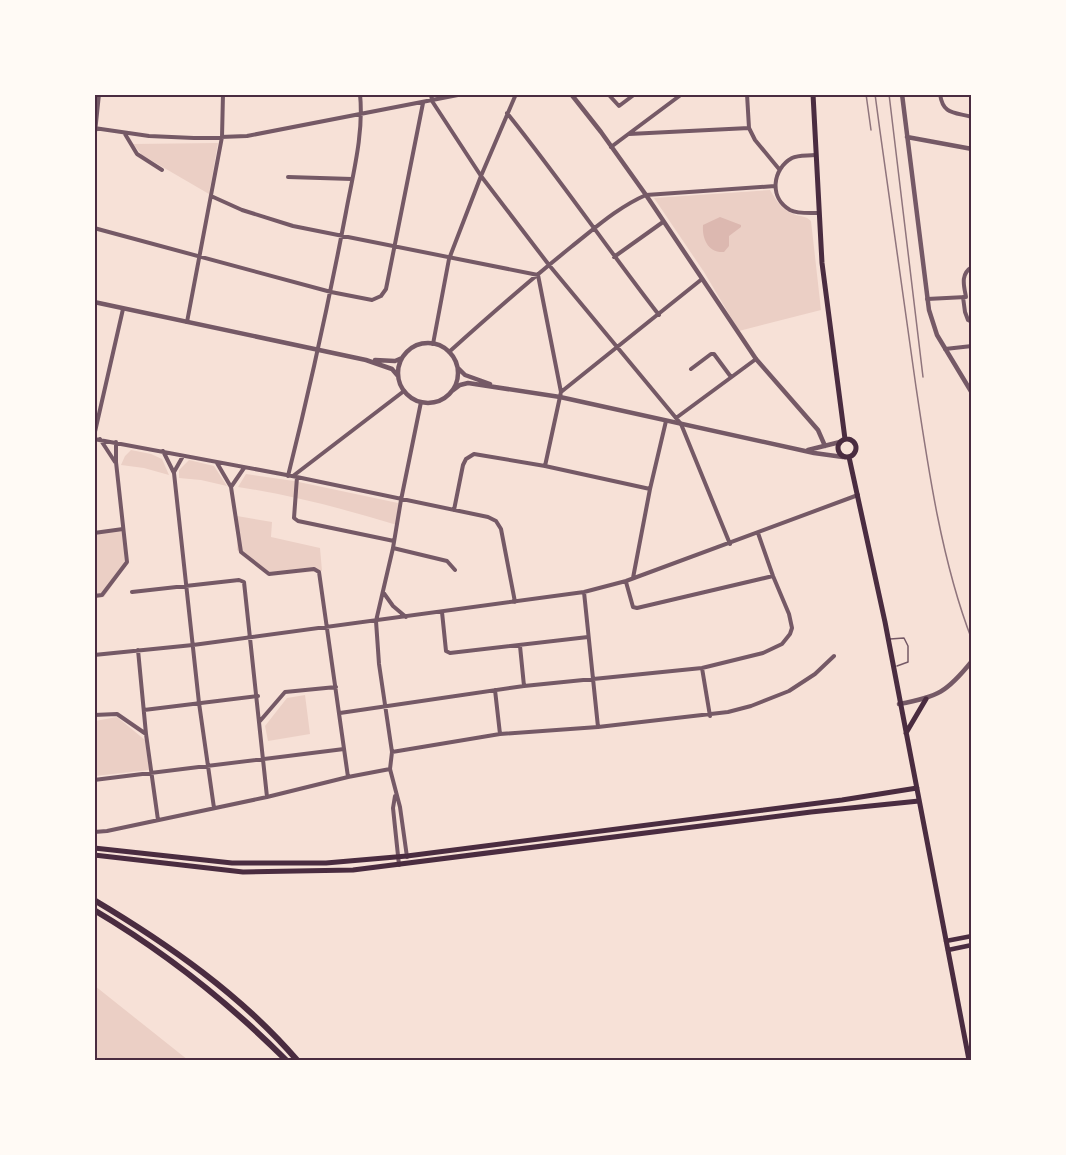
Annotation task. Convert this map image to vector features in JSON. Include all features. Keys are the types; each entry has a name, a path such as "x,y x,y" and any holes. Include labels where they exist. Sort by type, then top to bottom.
{"highway":[{"path":"94,900 163,943 206,975 244,1008 297,1060"},
{"path":"94,910 178,965 238,1015 286,1060"},
{"path":"238,1015 244,1008"}],"main road":[{"path":"813,94 822,263 843,440 838,450 846,457 858,495 969,1060"},
{"path":"843,440 851,440 856,445 856,451 846,457"},
{"path":"906,734 926,699"},
{"path":"94,848 242,863 326,863 407,856 758,812 896,793 916,788"},
{"path":"896,793 897,803"},
{"path":"94,855 243,872 325,872 919,801"},
{"path":"758,812 759,819"},
{"path":"376,859 377,867"},
{"path":"946,940 972,936"},
{"path":"948,950 972,945"}],"street":[{"path":"94,142 99,94"},
{"path":"187,322 222,137 224,94"},
{"path":"360,94 362,115 352,179 292,476 294,518 298,521 394,541"},
{"path":"431,94 432,101 481,176 549,265 681,424 730,544"},
{"path":"95,129 125,134 194,138 247,136 463,94"},
{"path":"433,344 450,259 481,176 516,94"},
{"path":"572,94 646,195 756,359 818,430 825,446"},
{"path":"608,94 619,106 635,94"},
{"path":"611,147 682,94"},
{"path":"747,94 749,128 755,140 779,169"},
{"path":"902,94 927,299 932,321 945,349 971,390"},
{"path":"940,94 942,104 948,111 972,117"},
{"path":"94,228 199,258 331,292 372,300 381,296 386,289 423,102"},
{"path":"507,113 557,175 614,257 659,315"},
{"path":"629,134 749,128"},
{"path":"125,134 137,154 162,170"},
{"path":"907,137 972,149"},
{"path":"815,155 792,158 779,169 775,186 780,201 790,210 818,213"},
{"path":"288,177 352,179"},
{"path":"449,352 549,265 635,200 646,195 775,186"},
{"path":"211,196 242,210 293,226 538,275"},
{"path":"614,257 663,222"},
{"path":"972,267 963,277 967,297 965,315 972,322"},
{"path":"538,275 560,394 545,466"},
{"path":"560,394 703,279"},
{"path":"927,299 967,297"},
{"path":"94,302 366,360 392,369 398,376 404,391 411,398 421,402 438,401 464,384 560,394 666,421 846,457"},
{"path":"96,438 123,309"},
{"path":"398,376 407,352 419,345 433,344 449,352 457,367 465,375 501,387"},
{"path":"945,349 972,346"},
{"path":"691,369 714,354 731,377"},
{"path":"366,360 395,361 403,358"},
{"path":"676,418 756,359"},
{"path":"452,391 458,375 457,367"},
{"path":"292,476 404,391"},
{"path":"408,863 400,807 390,770 392,752 384,706 376,621 393,548 400,500 421,402"},
{"path":"633,578 666,421"},
{"path":"96,438 488,517 498,523 508,558 515,602"},
{"path":"96,438 116,462"},
{"path":"806,450 843,440"},
{"path":"94,596 102,595 127,562 116,462 116,442"},
{"path":"163,451 174,473 188,585 199,703 214,808"},
{"path":"454,510 463,465 466,459 474,454 545,466 650,489"},
{"path":"174,473 183,456"},
{"path":"217,463 231,487 241,552 269,574 317,570 348,777"},
{"path":"231,487 243,468"},
{"path":"94,655 193,645 584,592 626,581 858,495"},
{"path":"94,533 123,529"},
{"path":"340,713 524,686 702,668 763,653 782,644 792,631 790,619 758,532"},
{"path":"393,548 441,559 449,562 455,570"},
{"path":"626,581 631,603 637,608 773,576"},
{"path":"132,592 242,580 258,696 267,797"},
{"path":"383,591 393,606 406,617"},
{"path":"584,592 598,727"},
{"path":"442,612 446,651 448,652 588,637"},
{"path":"520,646 524,686"},
{"path":"138,650 146,734 158,820"},
{"path":"392,752 500,734 710,716 745,708 789,691 815,674 834,656"},
{"path":"900,704 926,699 943,691 972,661"},
{"path":"702,668 710,716"},
{"path":"260,721 285,692 336,687"},
{"path":"495,690 500,734"},
{"path":"144,710 258,696"},
{"path":"94,716 117,714 146,734"},
{"path":"94,780 344,749"},
{"path":"94,832 390,770"},
{"path":"395,795 393,808 399,864"}],"lane":[{"path":"972,461 970,467 972,475"},
{"path":"888,639 904,638 908,646 908,662 893,667"}],"shaded area":[{"path":"218,143 209,194 142,155 133,144"},
{"path":"770,190 784,208 811,221 821,310 739,331 704,272 654,198"},
{"path":"720,217 741,225 729,236 729,246 724,252 710,248 703,230 703,225"},
{"path":"131,450 162,459 169,475 121,465"},
{"path":"189,460 214,466 227,486 179,478 179,470"},
{"path":"246,474 294,481 398,503 397,525 318,503 238,487"},
{"path":"237,516 272,522 271,537 320,548 322,571 273,575 237,550"},
{"path":"123,529 125,567 104,597 95,598 94,533"},
{"path":"305,695 310,734 268,741 265,726 287,698"},
{"path":"117,717 145,740 149,770 95,776 95,721"},
{"path":"95,986 188,1060 95,1060"}],"railway":[{"path":"866,94 871,130"},
{"path":"875,94 931,482 952,579 972,640"},
{"path":"889,94 923,377"}]}
